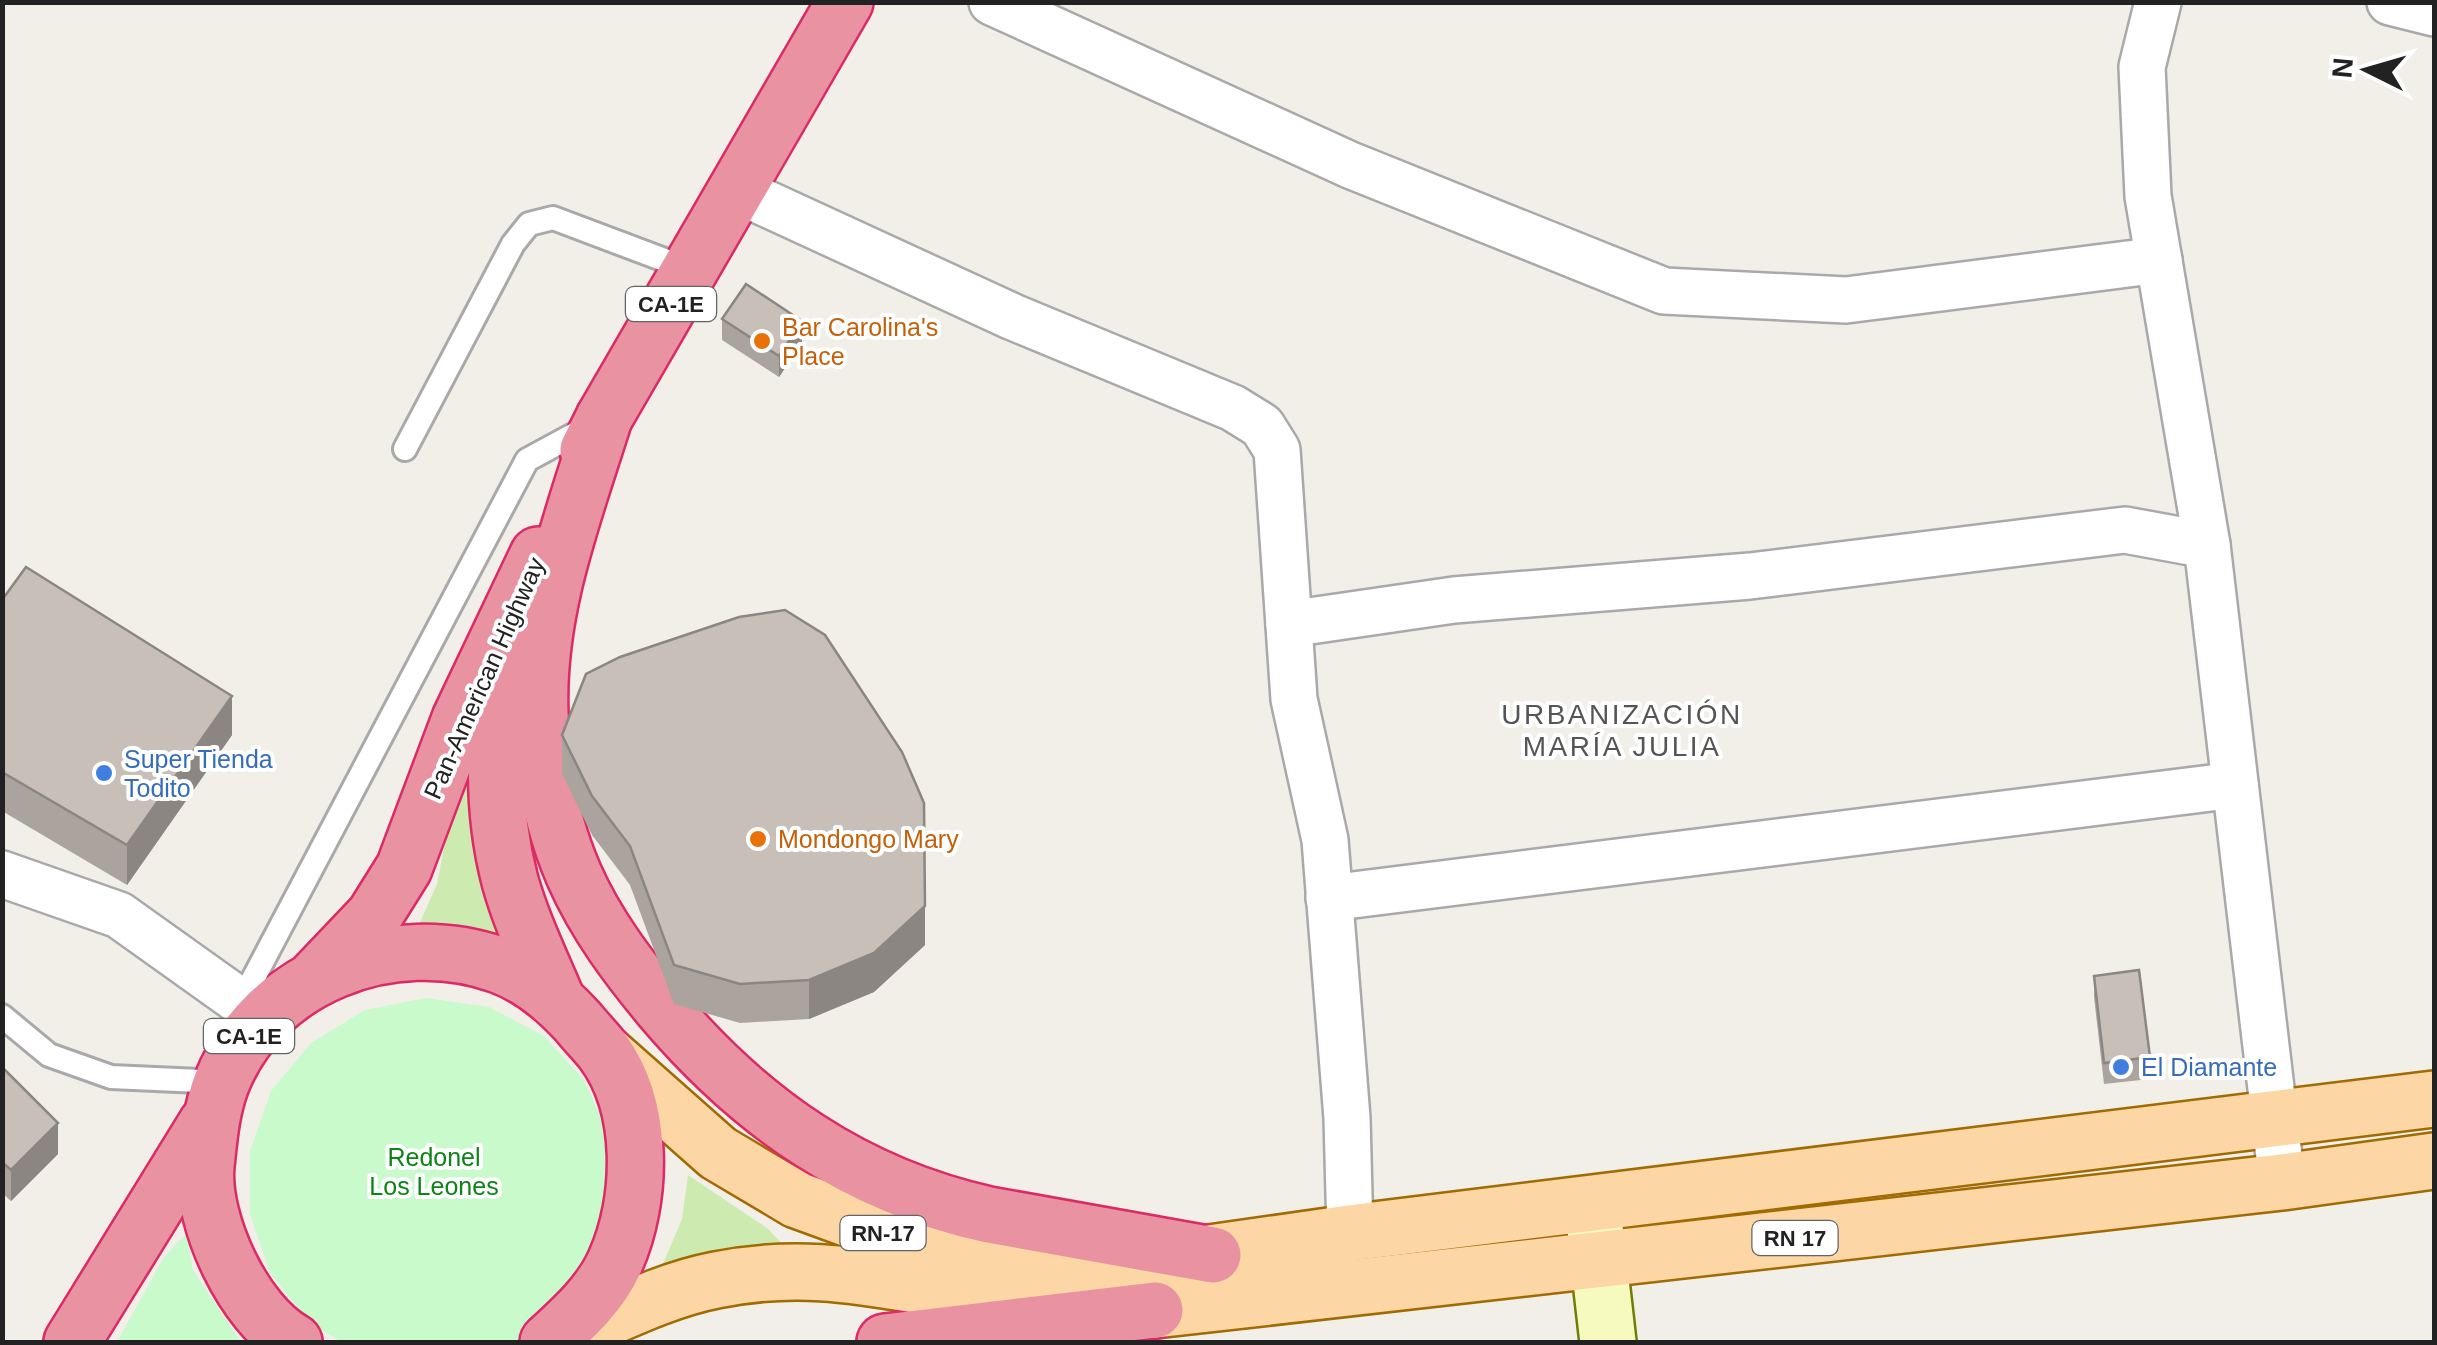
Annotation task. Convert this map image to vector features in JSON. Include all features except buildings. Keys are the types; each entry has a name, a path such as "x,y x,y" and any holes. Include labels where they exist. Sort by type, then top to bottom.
{"highway":[{"name":"Pan-American Highway","path":"316,977 374,916 404,868 460,719 604,418 845,2"},
{"name":"Pan-American Highway","path":"556,998 510,881 495,746 502,688 516,630 604,418"},
{"path":"604,418 548,606 540,712 553,813 574,874 612,945 696,1047 751,1100 815,1145 891,1185 990,1215 1213,1255"},
{"name":"CA-1E","path":"72,1342 216,1099 251,1012 286,997 316,977 375,955 439,951 500,965 556,998 605,1054 628,1104 637,1158 632,1212 615,1264 584,1309 550,1342"},
{"name":"CA-1E","path":"216,1099 205,1178 216,1238 244,1294 294,1342"},
{"path":"884,1342 1156,1326"}],"main road":[{"name":"RN-17","path":"605,1054 735,1165 797,1200 864,1226 982,1256 1098,1269 1213,1255"},
{"name":"RN 17","path":"1213,1255 1350,1233 2434,1099"},
{"name":"RN 17","path":"1156,1326 1599,1260 2434,1161"},
{"name":"RN-17","path":"550,1342 678,1290 714,1280 782,1271 866,1275 1156,1326"}],"street":[{"path":"992,2 1350,165 1664,291 1846,300 2159,260"},
{"path":"2158,2 2142,68 2148,196 2207,546 2282,1182"},
{"path":"2390,2 2434,13"},
{"path":"737,190 1013,318 1233,408 1262,426 1276,450 1294,699 1324,840 1347,1118 1350,1233"},
{"path":"1289,624 1454,600 1750,576 2125,530 2207,546"},
{"path":"1329,898 2235,785"},
{"path":"2,874 119,916 251,1012"},
{"path":"1592,1203 1608,1342"}],"lane":[{"path":"405,449 513,244 529,224 553,218 690,270"},
{"path":"251,1012 526,460 604,418"},
{"path":"2,1016 49,1055 111,1078 216,1099"}],"green space":[{"path":"475,728 518,948 470,932 418,927 437,884"},
{"name":"Redonel Los Leones","path":"426,998 489,1007 544,1036 584,1080 608,1133 615,1192 603,1250 529,1339 521,1342 342,1342 310,1323 270,1273 250,1214 250,1151 271,1091 311,1043 365,1010"},
{"path":"688,1175 767,1228 787,1249 657,1278 682,1219"},
{"path":"186,1234 193,1270 241,1342 117,1342 164,1257"}],"place":[{"name":"Bar Carolina's Place","path":"762,341"},
{"name":"Super Tienda Todito","path":"104,773"},
{"name":"Mondongo Mary","path":"758,839"},
{"name":"El Diamante","path":"2121,1067"}],"district":[{"name":"URBANIZACIÓN MARÍA JULIA","path":"1622,730"}]}
